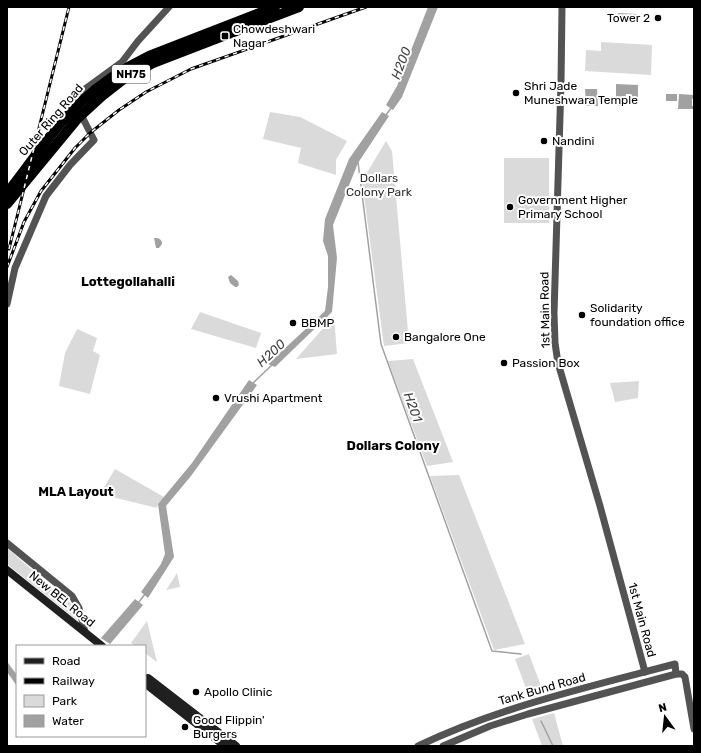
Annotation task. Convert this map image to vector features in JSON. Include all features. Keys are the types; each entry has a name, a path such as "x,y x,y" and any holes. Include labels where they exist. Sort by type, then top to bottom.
{"highway":[{"name":"Outer Ring Road","path":"7,193 80,103 104,82 134,63 149,56 275,7"},
{"name":"Outer Ring Road","path":"7,204 78,118 125,78 153,63 298,7"}],"main road":[{"name":"New BEL Road","path":"7,570 99,644"},
{"path":"146,678 148,678 236,746"},
{"path":"146,684 225,746"}],"street":[{"path":"7,304 15,268 46,196 70,165 94,140 74,101 74,97 122,62 168,7"},
{"name":"1st Main Road","path":"562,7 554,314 555,348 645,672"},
{"path":"7,543 72,596 79,608 85,632"},
{"name":"Tank Bund Road","path":"418,746 500,712 675,664 676,674 528,714 490,726 443,746"},
{"path":"676,674 682,674 685,677 694,729"}],"green space":[{"path":"601,42 652,45 651,75 585,71 586,50 601,51"},
{"path":"270,112 300,117 347,141 336,160 336,175 298,163 301,148 263,139"},
{"name":"Dollars Colony Park","path":"386,141 392,151 409,343 384,346 362,181"},
{"path":"504,158 549,158 549,223 504,223"},
{"path":"200,312 261,333 256,348 191,329"},
{"path":"334,316 337,354 296,359"},
{"path":"77,329 97,338 93,351 100,355 90,394 59,386 65,353"},
{"path":"413,359 453,462 427,466 388,361"},
{"path":"639,381 638,398 615,402 610,383"},
{"path":"115,469 164,497 158,504 157,508 100,494"},
{"path":"459,475 525,644 494,650 430,476"},
{"path":"7,548 76,608 77,620 7,564"},
{"path":"177,573 180,587 166,590"},
{"path":"147,621 157,662 146,654 146,645 134,645 131,643"},
{"path":"529,654 544,694 530,699 515,659"},
{"path":"554,713 563,746 542,746 532,719"}],"water":[{"path":"428,7 438,7 402,97 393,110 386,105 397,86"},
{"path":"618,13 637,14 636,22 617,20"},
{"path":"616,84 638,85 638,100 629,100 629,94 626,94 625,100 616,100"},
{"path":"585,89 597,89 598,106 586,106"},
{"path":"666,94 677,94 677,101 666,101"},
{"path":"679,94 694,95 694,98 692,99 692,106 694,106 694,109 678,109"},
{"path":"382,112 389,116 358,163 333,225 337,258 332,312 275,367 268,364 325,311 328,287 328,256 323,241 325,219 349,159"},
{"path":"154,238 161,240 162,244 159,248 156,248"},
{"path":"231,275 238,281 239,285 237,287 230,283 228,277"},
{"path":"249,380 257,385 191,476 166,506 174,557 148,598 141,592 161,564 165,554 158,504 192,463"},
{"path":"135,599 143,605 110,644 101,638"},
{"path":"8,663 16,674 16,685 7,672"}],"waterway":[{"name":"H200","path":"386,115 391,108"},
{"name":"H201","path":"358,162 381,344 492,651 521,654"},
{"name":"H200","path":"253,383 272,365"},
{"name":"H200","path":"139,602 145,594"},
{"name":"H201","path":"541,721 553,746"}],"railway":[{"path":"9,249 69,7"},
{"path":"7,267 24,222 41,191 75,148 90,133 119,110 146,92 191,69 366,7"}],"place":[{"name":"Tower 2","path":"658,18"},
{"name":"Chowdeshwari Nagar","path":"225,36"},
{"name":"Shri Jade Muneshwara Temple","path":"516,93"},
{"name":"Nandini","path":"544,141"},
{"name":"Government Higher Primary School","path":"510,207"},
{"name":"Solidarity foundation office","path":"582,315"},
{"name":"BBMP","path":"293,323"},
{"name":"Bangalore One","path":"396,337"},
{"name":"Passion Box","path":"504,363"},
{"name":"Vrushi Apartment","path":"216,398"},
{"name":"Apollo Clinic","path":"196,692"},
{"name":"Good Flippin' Burgers","path":"185,727"}],"district":[{"name":"Lottegollahalli","path":"128,281"},
{"name":"Dollars Colony","path":"393,445"},
{"name":"MLA Layout","path":"76,491"}]}
